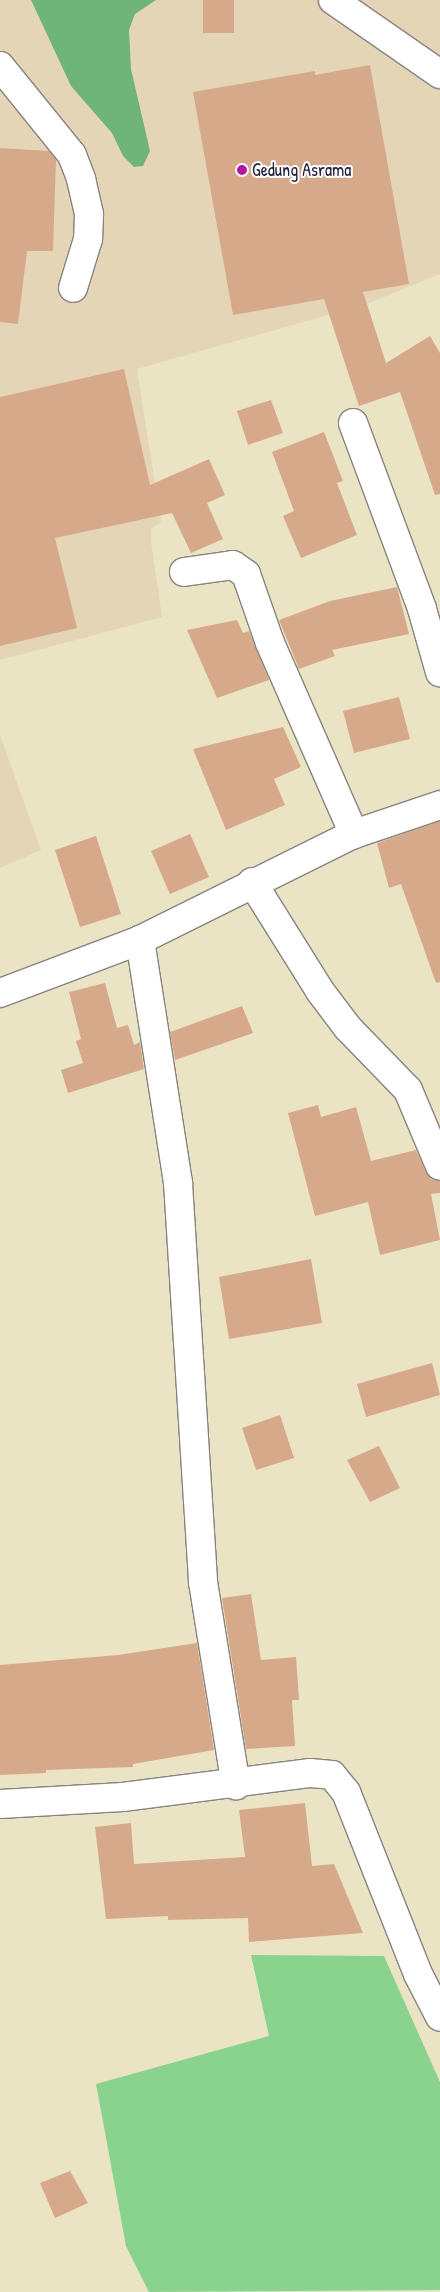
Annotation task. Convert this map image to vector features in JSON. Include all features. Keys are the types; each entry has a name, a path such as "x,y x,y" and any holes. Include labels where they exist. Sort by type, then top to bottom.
{"street":[{"path":"333,0 440,74"},
{"path":"0,66 72,154 82,179 89,214 88,239 73,288"},
{"path":"353,423 431,606 440,672"},
{"path":"184,572 234,566 246,574 270,643 354,834"},
{"path":"0,992 140,940 252,882 354,834 440,805"},
{"path":"252,882 320,991 348,1028 408,1090 440,1166"},
{"path":"140,940 178,1183 203,1582 236,1785"},
{"path":"0,1804 124,1797 236,1785 310,1773 332,1775 346,1792 418,1974 440,2017"}],"shaded area":[{"path":"0,0 440,0 440,274 367,304 137,369 161,522 151,529 151,541 162,617 0,660"},
{"path":"0,735 41,850 0,868"}],"green space":[{"path":"31,0 156,0 135,14 129,30 131,69 150,151 143,166 134,167 123,156 112,133 71,86"},
{"path":"251,1955 384,1956 440,2082 440,2290 149,2292 126,2246 96,2084 269,2036"}],"building":[{"path":"203,0 234,0 234,33 203,33"},
{"path":"370,65 409,284 363,292 386,363 430,336 440,353 440,494 435,495 400,392 359,406 324,299 233,315 193,92 315,71 315,75"},
{"path":"0,148 49,151 56,160 53,251 27,251 18,324 0,322"},
{"path":"124,369 150,485 209,459 225,495 207,503 223,539 191,553 172,513 55,538 77,628 0,646 0,397"},
{"path":"271,400 283,433 248,445 237,411"},
{"path":"324,432 343,481 337,483 357,535 301,558 283,516 294,511 272,452"},
{"path":"397,587 409,634 332,650 335,656 299,669 279,620 330,601"},
{"path":"237,620 243,633 249,631 269,680 217,698 187,630"},
{"path":"399,697 410,739 354,753 343,711"},
{"path":"283,727 301,767 274,779 285,805 226,830 193,749"},
{"path":"440,821 440,982 436,983 401,884 389,888 377,843"},
{"path":"190,834 209,877 170,894 151,851"},
{"path":"96,836 121,914 80,927 55,850"},
{"path":"105,983 117,1028 128,1025 134,1045 140,1042 144,1069 68,1093 61,1070 83,1063 76,1041 81,1039 69,992"},
{"path":"242,1006 253,1033 175,1060 170,1032"},
{"path":"318,1105 321,1117 356,1107 371,1161 416,1150 431,1179 440,1181 440,1193 431,1194 440,1240 380,1255 368,1202 315,1216 288,1113"},
{"path":"311,1259 322,1323 229,1339 219,1277"},
{"path":"432,1363 440,1395 366,1417 357,1384"},
{"path":"280,1415 294,1458 256,1470 242,1428"},
{"path":"379,1446 400,1488 370,1502 347,1460"},
{"path":"251,1594 261,1660 296,1657 299,1700 292,1700 295,1746 246,1749 222,1598"},
{"path":"197,1643 214,1750 133,1764 133,1767 46,1770 46,1773 0,1775 0,1665 118,1655"},
{"path":"305,1803 312,1866 334,1864 363,1933 249,1942 248,1918 168,1920 168,1916 106,1919 95,1827 131,1823 134,1864 245,1857 239,1810"},
{"path":"70,2171 88,2203 55,2218 40,2183"}],"place":[{"name":"Gedung Asrama","path":"242,170"}]}
